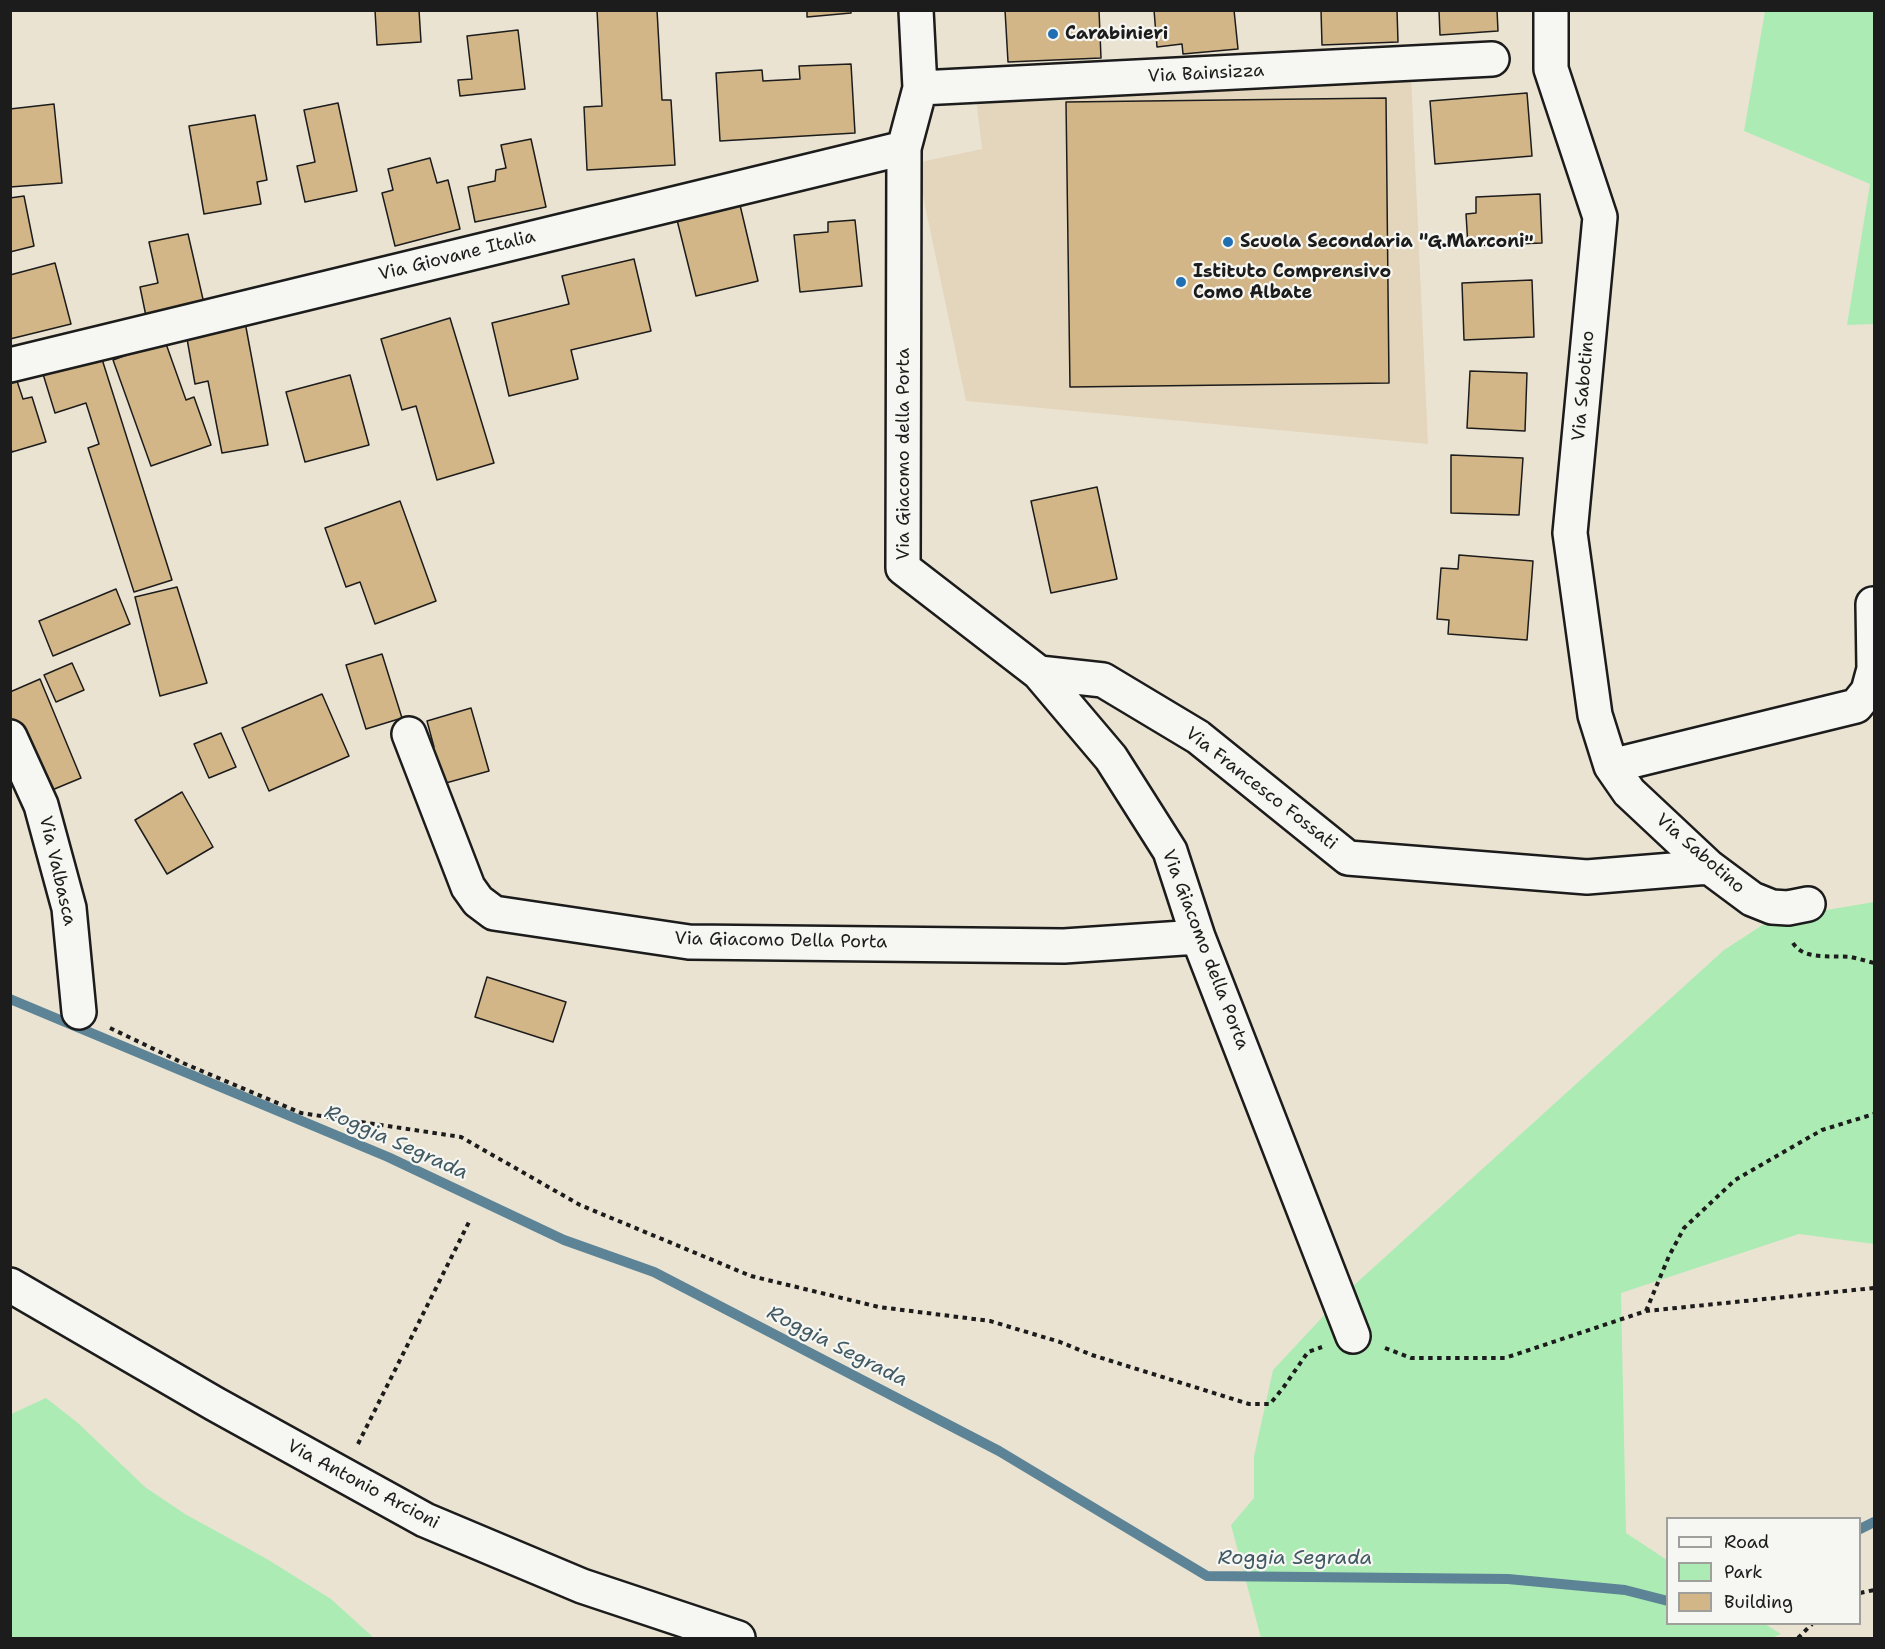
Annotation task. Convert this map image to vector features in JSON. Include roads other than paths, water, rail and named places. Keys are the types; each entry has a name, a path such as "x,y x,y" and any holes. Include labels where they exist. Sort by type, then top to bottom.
{"street":[{"path":"904,148 920,88 916,10"},
{"name":"Via Sabotino","path":"1551,10 1551,69 1600,217 1570,533 1595,715 1611,766 1629,792 1709,867 1752,899 1772,908 1808,904"},
{"name":"Via Bainsizza","path":"920,88 1492,59"},
{"name":"Via Giovane Italia","path":"10,365 904,148"},
{"name":"Via Giacomo della Porta","path":"904,148 903,568 1039,673 1111,758 1170,851 1198,937 1353,1336"},
{"path":"1611,766 1856,706 1868,691 1874,669 1873,604"},
{"name":"Via Francesco Fossati","path":"1039,673 1103,680 1198,737 1348,858 1587,877 1709,867"},
{"name":"Via Giacomo Della Porta","path":"409,734 468,887 478,902 494,913 689,942 1064,946 1198,937"},
{"name":"Via Valbasca","path":"10,737 41,805 69,908 79,1012"},
{"name":"Via Antonio Arcioni","path":"10,1285 215,1404 425,1520 582,1586 738,1638"}],"waterway":[{"name":"Roggia Segrada","path":"10,999 388,1157 564,1240 654,1272 999,1451 1207,1576 1508,1579 1625,1590 1666,1600"},
{"name":"Roggia Segrada","path":"1861,1528 1874,1522"}],"place":[{"name":"Carabinieri","path":"1053,34"},
{"name":"Scuola Secondaria \"G.Marconi\"","path":"1228,242"},
{"name":"Istituto Comprensivo Como Albate","path":"1181,282"}]}
